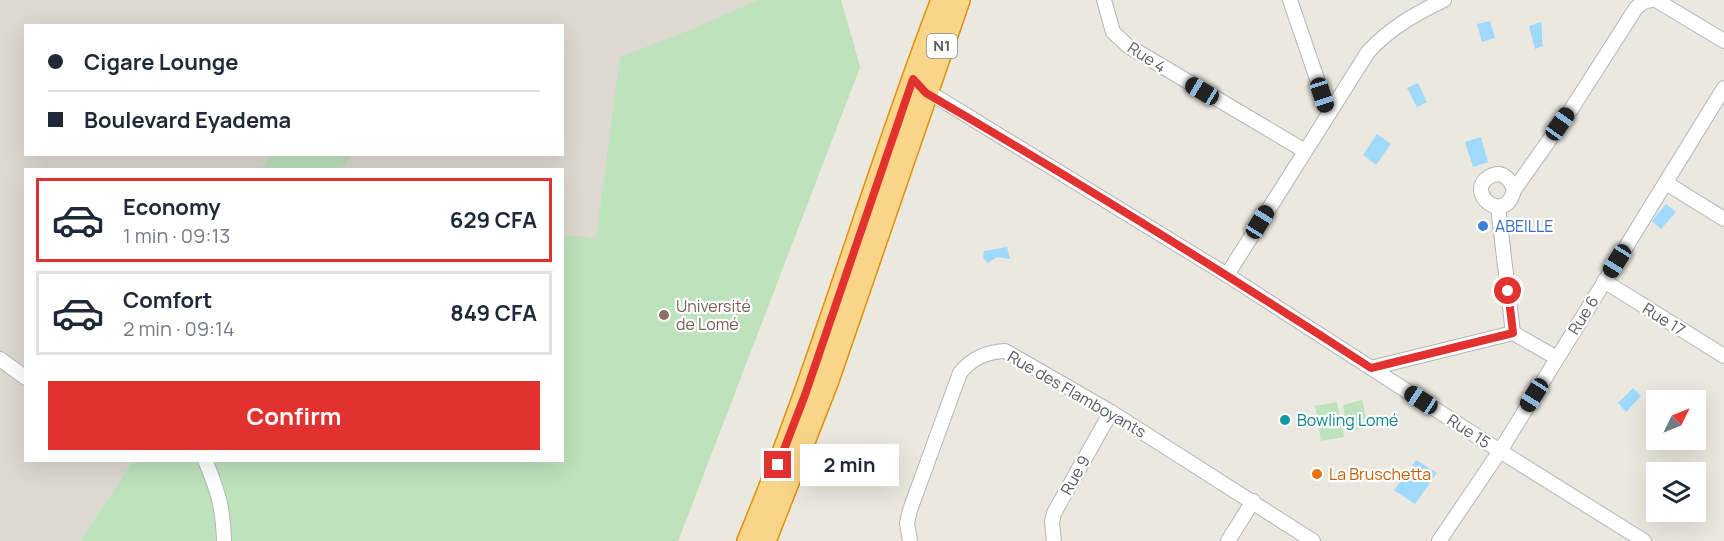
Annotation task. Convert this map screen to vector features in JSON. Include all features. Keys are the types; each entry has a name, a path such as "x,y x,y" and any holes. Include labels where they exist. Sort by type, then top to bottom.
{"highway":[{"name":"N1","path":"765,541 827,383 919,86 942,0"},
{"name":"N1","path":"748,541 805,395 919,86 959,0"}],"street":[{"name":"Rue 4","path":"1104,0 1113,32 1128,46 1305,151"},
{"path":"1290,0 1329,114"},
{"path":"1227,274 1368,51 1384,35 1406,19 1444,0"},
{"path":"1514,190 1511,181 1503,175 1493,174 1485,180 1481,189 1483,198 1490,205 1498,207 1506,204 1512,198 1514,190 1572,108 1636,9 1645,1 1655,0 1724,40"},
{"name":"Rue 15","path":"919,86 1227,274 1500,451 1644,541"},
{"name":"Rue 6","path":"1439,541 1500,451 1724,88"},
{"path":"1666,183 1724,219"},
{"path":"1498,207 1513,333"},
{"name":"Rue 17","path":"1604,281 1724,356"},
{"path":"1371,368 1513,333 1557,358"},
{"name":"Rue des Flamboyants","path":"909,541 907,523 910,510 960,373 969,362 980,356 1005,351 1111,411 1313,541"},
{"path":"0,359 24,377"},
{"name":"Rue 9","path":"1054,541 1052,522 1054,513 1111,411"},
{"path":"206,462 218,490 224,541"},
{"path":"1228,541 1253,501"}],"shaded area":[{"name":"Université de Lomé","path":"0,0 841,0 860,67 678,541 0,541"}],"green space":[{"name":"Université de Lomé","path":"758,0 841,0 860,67 678,541 80,541 132,462 564,462 564,235 596,238 620,57"},
{"path":"270,156 350,156 343,168 263,168"},
{"path":"1362,400 1368,427 1347,432 1343,405"},
{"path":"1337,402 1344,437 1321,441 1315,406"}],"water":[{"path":"1490,21 1495,38 1482,42 1477,24"},
{"path":"1541,22 1543,46 1535,49 1529,26"},
{"path":"1418,83 1427,102 1417,107 1407,88"},
{"path":"1377,134 1391,144 1376,165 1363,155"},
{"path":"1481,137 1488,162 1473,167 1465,142"},
{"path":"1666,204 1676,212 1661,229 1652,221"},
{"path":"1007,247 1010,259 997,257 988,263 983,258 984,251"},
{"path":"1633,388 1641,396 1626,412 1618,403"},
{"path":"1416,460 1437,473 1415,504 1394,490"}],"place":[{"name":"ABEILLE","path":"1483,226"},
{"name":"Université de Lomé","path":"664,315"},
{"name":"Bowling Lomé","path":"1285,420"},
{"name":"La Bruschetta","path":"1317,474"}],"route":[{"path":"778,465 805,395 913,79 926,93 1227,274 1371,368 1513,333 1508,291"}]}
